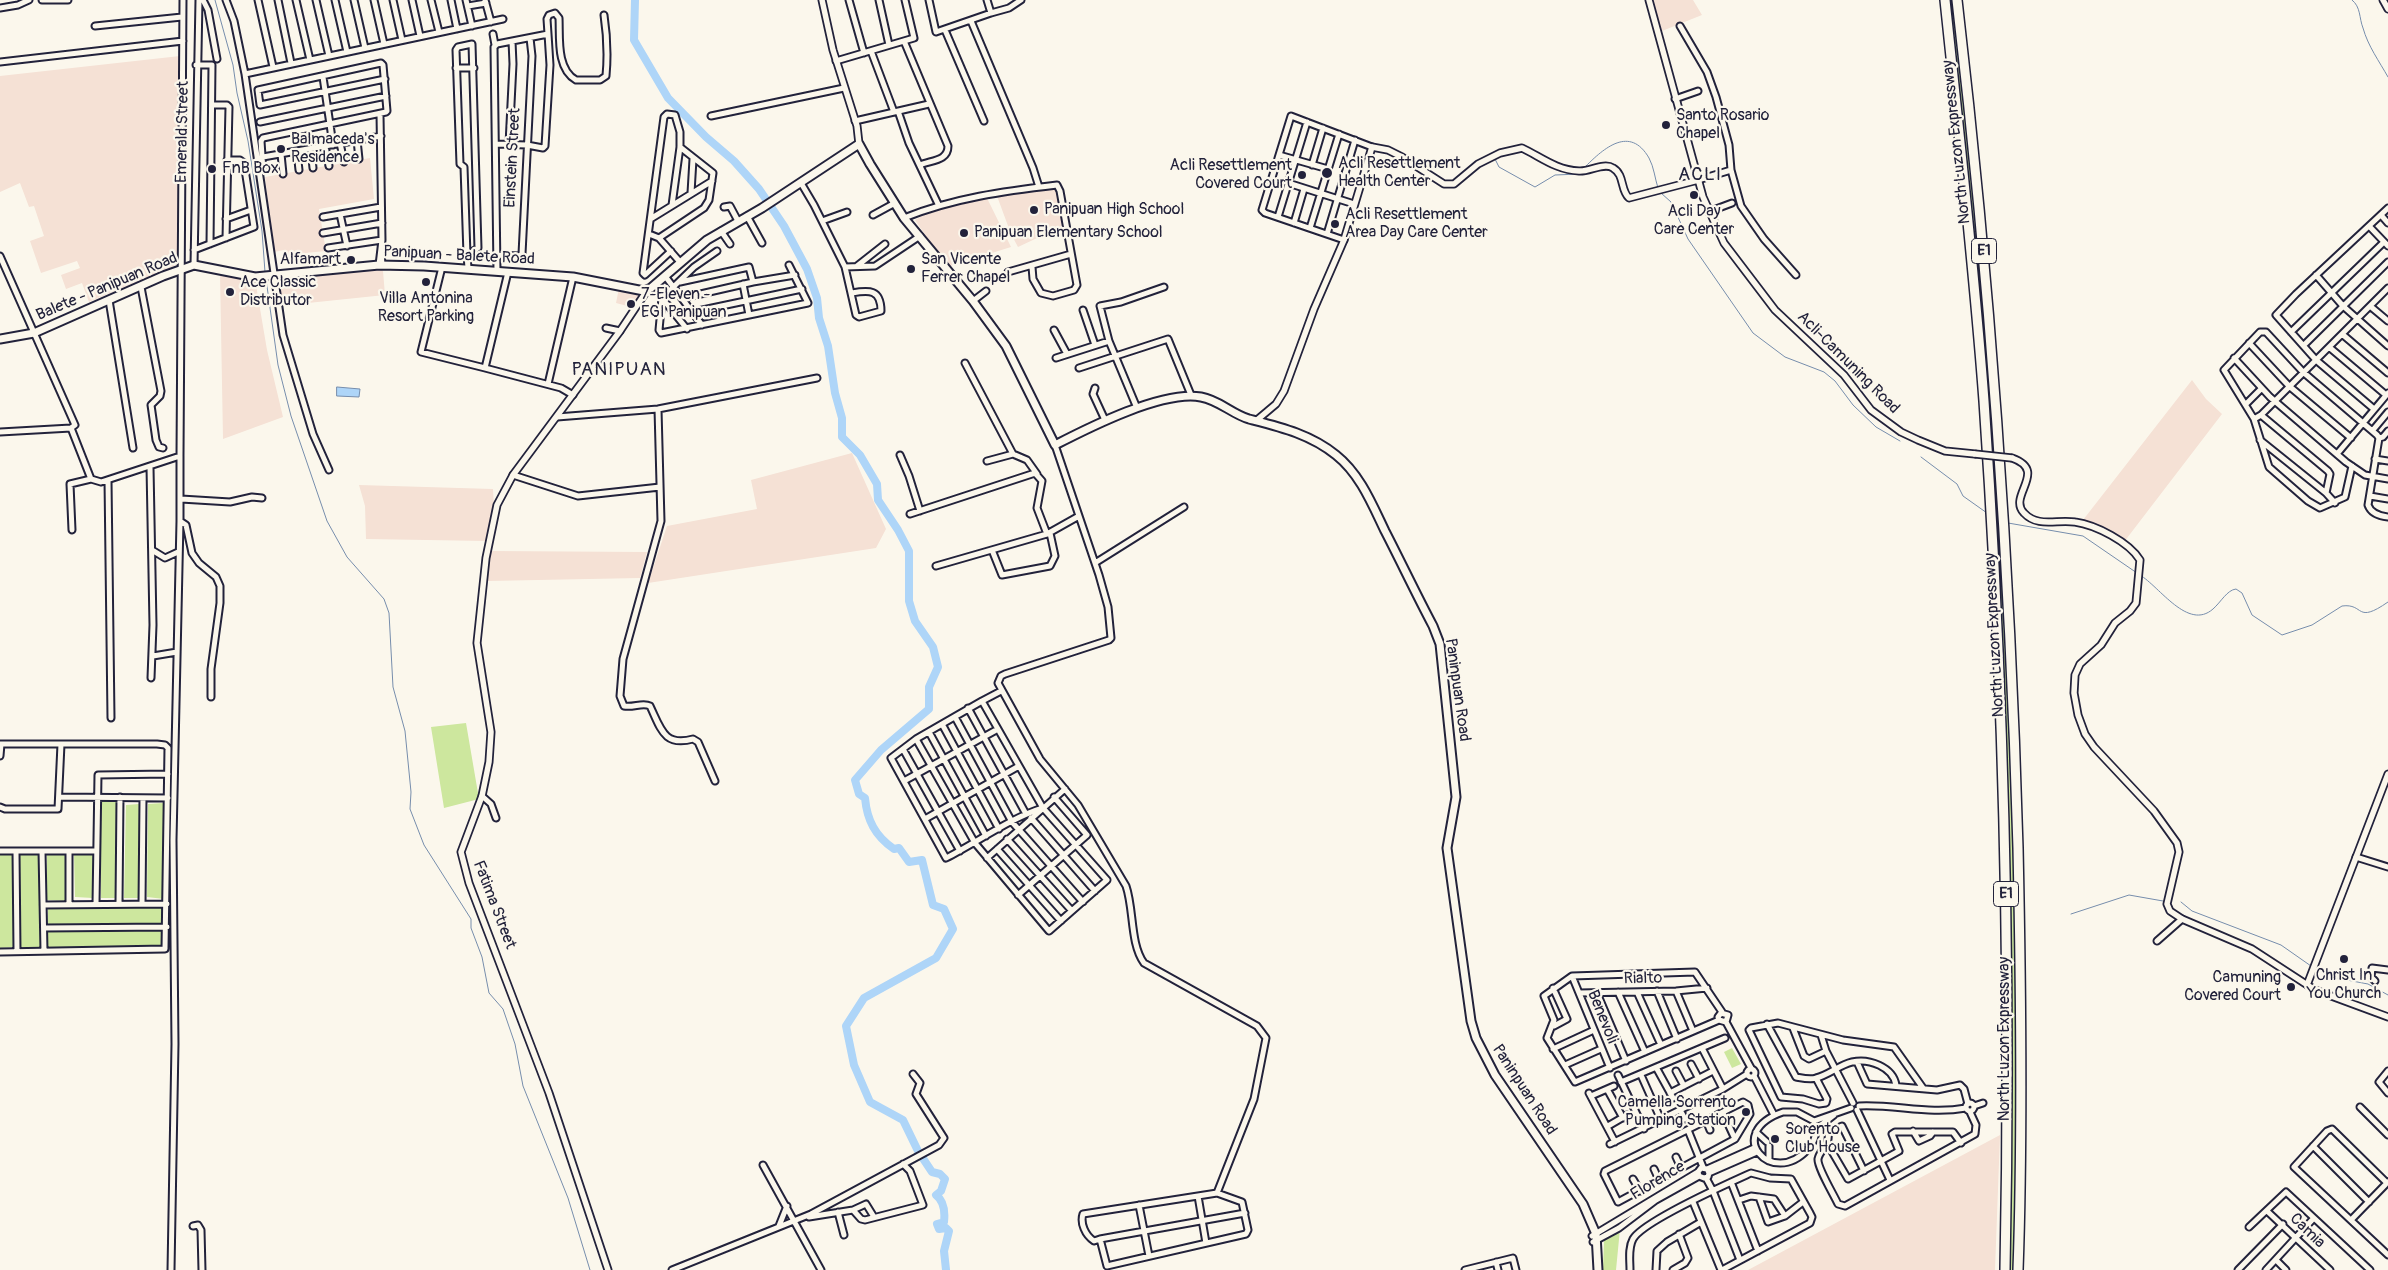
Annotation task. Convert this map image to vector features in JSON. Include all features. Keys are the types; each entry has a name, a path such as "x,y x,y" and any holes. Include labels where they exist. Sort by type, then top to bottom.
{"highway":[{"name":"North Luzon Expressway","path":"1946,0 1979,334 2000,669 2008,1039 2005,1270"},
{"name":"North Luzon Expressway","path":"1957,0 1982,234 2003,502 2012,657 2021,1040 2018,1270"}],"main road":[{"path":"648,289 721,230 772,202 859,144 904,218 973,301 1006,346 1055,445"},
{"name":"Panipuan - Balete Road","path":"255,276 380,262 573,277 639,290 648,289"},
{"name":"Balete - Panipuan Road","path":"0,338 34,333 182,268 194,265 255,276"},
{"name":"Paninpuan Road","path":"1055,445 1105,420 1137,408 1191,395 1208,398 1238,415 1304,435 1324,446 1346,464 1362,486 1433,626 1440,644 1454,768 1456,804 1447,848 1471,1021 1476,1038 1495,1074 1528,1125 1575,1189 1591,1223 1595,1238 1598,1270"},
{"name":"Paninpuan Road","path":"1594,1270 1595,1238"}],"street":[{"path":"0,8 18,5 29,0"},
{"path":"42,0 68,0"},
{"path":"171,1270 175,1044 173,840 178,552 181,499 183,0"},
{"name":"Emerald Street","path":"194,265 196,65 199,0"},
{"path":"202,0 208,10 217,59"},
{"path":"226,0 234,22 245,74 271,275 284,335 295,378 313,434 329,470"},
{"path":"258,0 273,67"},
{"path":"278,0 291,64"},
{"path":"296,0 310,60"},
{"path":"316,0 329,56"},
{"path":"335,0 347,52"},
{"path":"354,0 365,48"},
{"path":"374,0 384,44"},
{"path":"393,0 402,40"},
{"path":"412,0 420,36"},
{"path":"432,0 439,32"},
{"path":"451,0 457,29"},
{"path":"466,0 472,26"},
{"path":"822,0 836,61 855,121 859,144"},
{"path":"849,0 864,53"},
{"path":"879,0 889,44"},
{"path":"836,61 914,38 905,0"},
{"path":"930,0 936,32 1008,8 1020,0"},
{"path":"987,0 991,13"},
{"name":"Acli-Camuning Road","path":"1649,0 1708,212 1724,243 1775,310 1844,375 1871,410 1901,432 1945,451 2012,458 2023,464 2028,471 2028,479 2020,501 2021,510 2025,514 2042,522 2069,521 2096,528 2117,540 2140,560 2136,603 2130,611 2115,623 2101,645 2077,668 2075,699 2085,734 2154,811 2177,843 2179,852 2167,904 2170,911 2182,919 2252,949 2307,985 2388,1018"},
{"path":"2382,0 2388,9"},
{"path":"468,6 486,1 491,22"},
{"path":"496,144 527,145 543,148 545,146 550,65 547,20 549,15 555,13 559,18 562,59 566,70 576,80 600,80 606,76 607,66 607,37 604,15"},
{"path":"95,26 182,17"},
{"path":"245,74 502,19"},
{"path":"971,21 1033,168 1039,187"},
{"path":"198,24 211,24"},
{"path":"1680,26 1707,72 1716,97 1729,145 1731,170 1741,206 1747,217 1796,275"},
{"path":"945,30 984,121"},
{"path":"493,34 495,45 497,270"},
{"path":"495,45 548,34"},
{"name":"Einstein Street","path":"497,255 519,256 522,254 532,56 530,38"},
{"path":"0,62 183,41"},
{"path":"509,144 513,64 512,41"},
{"path":"904,41 948,146 948,152 943,158 920,165"},
{"path":"467,255 478,248 473,44 456,48 460,164 464,167 467,255 468,268"},
{"path":"872,51 909,143 939,206"},
{"path":"263,170 261,141 263,138 387,111 385,79 384,65 381,63 258,90 258,104 260,106 385,79"},
{"path":"196,65 212,65 210,244"},
{"path":"456,68 474,68"},
{"path":"323,77 333,145"},
{"path":"711,116 844,88"},
{"path":"1676,98 1698,91"},
{"path":"260,122 386,96"},
{"path":"855,121 929,104"},
{"path":"212,105 229,107 226,238"},
{"path":"380,114 382,223 380,262"},
{"path":"671,251 645,275 643,272 665,115 675,117 680,132 680,148 672,205"},
{"path":"1344,240 1262,210 1291,116 1372,147 1388,150 1444,184 1454,184 1478,164 1500,153 1522,148 1540,160 1568,170 1580,171 1606,166 1613,168 1620,176 1626,196 1629,198 1731,170"},
{"path":"1278,217 1307,122"},
{"path":"1312,165 1323,128"},
{"path":"1310,228 1339,134"},
{"path":"263,157 381,136"},
{"path":"356,140 359,159"},
{"path":"1326,234 1355,140"},
{"path":"340,143 344,162"},
{"path":"325,146 329,166"},
{"path":"1257,420 1276,404 1284,391 1314,309 1344,240 1372,147"},
{"path":"659,238 704,208 709,200 713,173 680,148"},
{"path":"311,149 313,168"},
{"path":"297,152 299,170"},
{"path":"280,154 283,174"},
{"path":"1279,155 1328,169"},
{"path":"691,193 693,159"},
{"path":"194,250 254,227 244,163 240,160 227,160"},
{"path":"464,167 476,167"},
{"path":"652,218 712,182"},
{"path":"801,183 844,267 857,316 881,311 878,297 875,293 869,290 852,293"},
{"path":"1288,183 1354,204"},
{"path":"904,218 939,206 1002,192 1057,185 1059,187 1071,254 1076,285 1074,290 1053,296 1039,292 1032,275 1032,266"},
{"path":"1294,222 1304,189"},
{"path":"873,215 895,203"},
{"path":"1708,212 1732,203"},
{"path":"724,207 730,206 738,221"},
{"path":"322,217 381,207"},
{"path":"2374,409 2316,360 2276,315 2388,208"},
{"path":"226,219 251,210"},
{"path":"822,222 847,212"},
{"path":"340,214 347,246"},
{"path":"2381,215 2388,223"},
{"path":"748,216 762,243"},
{"path":"323,233 382,223"},
{"path":"2292,332 2386,244 2369,226"},
{"path":"721,230 730,244"},
{"path":"649,234 659,238 680,262"},
{"path":"844,267 875,266 920,236"},
{"path":"328,248 382,240"},
{"path":"857,266 885,244"},
{"path":"717,251 694,267 662,298 660,332 663,334 808,303 789,265"},
{"path":"1008,272 1071,254"},
{"path":"0,256 75,425 71,428 0,432"},
{"path":"2304,345 2388,262"},
{"path":"442,267 421,352 548,384 574,394"},
{"path":"680,282 749,267 753,282"},
{"path":"2383,268 2388,273"},
{"path":"485,368 508,272"},
{"path":"682,298 743,284 795,275"},
{"path":"2316,275 2343,306 2388,346"},
{"path":"665,276 702,325"},
{"path":"548,384 573,277"},
{"path":"743,284 750,316"},
{"path":"141,287 161,392 160,396 151,404 156,440 160,447 163,448"},
{"path":"1137,408 1109,341 1100,306 1121,302 1164,288"},
{"path":"2254,419 2261,415 2388,288"},
{"name":"Fatima Street","path":"608,1270 549,1094 462,860 462,848 482,796 489,762 490,732 477,643 491,532 500,497 508,481 620,331 648,289"},
{"path":"693,312 802,289"},
{"path":"973,301 986,291"},
{"path":"2383,293 2388,297"},
{"path":"662,298 687,329"},
{"path":"110,300 133,448"},
{"path":"2370,306 2388,321"},
{"path":"1083,310 1095,345"},
{"path":"606,328 620,331"},
{"path":"1054,330 1066,354"},
{"path":"2352,466 2345,497 2320,508 2295,491 2269,467 2254,419 2224,373 2225,367 2260,332 2264,331 2303,372 2362,423 2374,430 2379,438 2372,476 2370,510 2378,515 2388,517"},
{"path":"2342,334 2388,373"},
{"path":"1079,368 1168,339 1191,395"},
{"path":"1056,358 1109,341"},
{"path":"2249,343 2289,386 2351,438"},
{"path":"2329,347 2387,394 2337,454"},
{"path":"2234,358 2274,401 2352,466 2365,475 2388,479"},
{"path":"965,363 1013,454"},
{"path":"557,417 658,409 816,378"},
{"path":"1095,388 1093,394 1105,420"},
{"path":"2246,404 2261,389"},
{"path":"658,409 660,532 640,595 623,659 620,687 621,702 624,706 630,708 648,704 671,741 695,740 715,781"},
{"path":"2374,430 2388,412"},
{"path":"2261,415 2328,471 2330,474 2326,492"},
{"path":"71,428 91,478"},
{"path":"2379,438 2383,437 2388,431"},
{"path":"2260,439 2326,492 2335,503"},
{"path":"1055,445 1108,607 1110,639 1001,676 998,684 1040,759 1065,788 1090,824 1126,886 1131,899 1138,948 1144,963 1257,1026 1266,1038 1254,1099 1217,1193"},
{"path":"987,461 1013,454 1027,460 1042,481 1037,508 1055,556 1050,566 1002,575 992,550"},
{"path":"900,455 920,511"},
{"path":"72,530 70,484 91,478 101,482 180,456"},
{"path":"2375,459 2388,461"},
{"path":"150,467 153,656 151,678"},
{"path":"513,474 578,496 660,487"},
{"path":"910,514 1037,474"},
{"path":"108,480 111,718"},
{"path":"2370,496 2388,499"},
{"path":"181,499 230,502 252,497 262,498"},
{"path":"1095,563 1184,507"},
{"path":"936,566 1048,534 1079,516"},
{"path":"180,521 186,525 188,544 196,559 216,577 220,586 211,697"},
{"path":"152,550 160,557 165,558 178,552"},
{"path":"153,656 177,652"},
{"path":"1001,691 916,739 891,758 946,858 1012,822 1043,808 1065,788"},
{"path":"916,739 951,804 975,843 1049,931 1107,880 1043,808 982,701"},
{"path":"968,708 1028,816 1095,891"},
{"path":"954,717 1012,822 1083,902"},
{"path":"942,724 999,829"},
{"path":"904,781 998,729"},
{"path":"929,732 986,836"},
{"path":"0,756 0,744 165,745 168,748 167,947 164,950 0,952"},
{"path":"0,807 4,809 55,810 58,808 61,744"},
{"path":"903,749 960,851"},
{"path":"925,820 1019,766"},
{"path":"96,904 99,774 168,774"},
{"path":"2307,985 2388,774"},
{"path":"482,796 491,804 496,818"},
{"path":"59,797 168,798"},
{"path":"120,797 120,904"},
{"path":"1018,895 1087,834 1054,797"},
{"path":"142,904 143,798"},
{"path":"987,858 1019,829 1028,816"},
{"path":"1008,839 1072,911"},
{"path":"997,849 1061,921"},
{"path":"0,851 96,851"},
{"path":"16,851 17,951"},
{"path":"42,851 44,951"},
{"path":"69,851 69,904"},
{"path":"2356,858 2388,867"},
{"path":"43,905 167,904"},
{"path":"2156,941 2182,919"},
{"path":"44,928 167,927"},
{"path":"2375,981 2371,977 2372,968 2388,970"},
{"path":"1719,1020 1576,1082 1547,1038 1554,1026 1554,1020 1544,996 1572,976 1695,972 1722,1012 1728,1015 1726,1022 1751,1068 1755,1071 1754,1076 1774,1115"},
{"name":"Benevoli","path":"1572,976 1610,1068"},
{"path":"1553,988 1567,1019 1554,1026"},
{"name":"Rialto","path":"1579,993 1676,991 1707,988"},
{"path":"1657,991 1677,1038"},
{"path":"1676,991 1693,1031"},
{"path":"1618,992 1645,1052"},
{"path":"1637,992 1661,1045"},
{"path":"1597,993 1626,1061"},
{"path":"1719,1020 1718,1015 1722,1012"},
{"path":"1719,1020 1722,1023 1726,1022"},
{"path":"1816,1078 1827,1098 1826,1103 1819,1104 1803,1099 1781,1097 1748,1033 1751,1028 1778,1023 1843,1040 1896,1048 1923,1088"},
{"path":"1768,1024 1794,1076 1816,1078 1835,1069 1858,1062 1886,1067 1894,1076 1896,1085"},
{"path":"1793,1028 1806,1058 1826,1051"},
{"path":"1553,1049 1594,1030"},
{"path":"1821,1035 1826,1051 1890,1180"},
{"path":"1621,1082 1725,1038"},
{"path":"1565,1065 1602,1048"},
{"path":"1702,1048 1723,1089"},
{"path":"1828,1133 1827,1143 1820,1155 1819,1163 1840,1206 1850,1204 1890,1180 1961,1143 1977,1132 1965,1090 1960,1085 1940,1090 1867,1084 1858,1062"},
{"path":"1691,1064 1699,1079"},
{"path":"1657,1068 1671,1095 1713,1071"},
{"path":"1614,1086 1590,1094 1608,1126 1613,1143 1723,1089 1747,1074 1751,1068"},
{"path":"1676,1071 1684,1086"},
{"path":"2388,1071 2379,1082 2388,1093"},
{"path":"803,1218 939,1145 944,1138 916,1094 920,1083 913,1074"},
{"path":"1747,1074 1750,1077 1754,1076"},
{"path":"1618,1075 1644,1128"},
{"path":"1641,1075 1661,1120"},
{"path":"1607,1089 1625,1117 1608,1126"},
{"path":"1743,1102 1750,1108 1750,1114 1735,1139 1618,1202 1604,1174 1605,1171 1706,1120 1743,1102"},
{"path":"1814,1121 1855,1107 1881,1106 1946,1112 1982,1103"},
{"path":"2360,1107 2388,1135"},
{"path":"1680,1110 1685,1119"},
{"path":"1828,1133 1818,1128 1814,1121 1797,1112 1783,1112 1774,1115 1761,1125 1756,1132 1755,1150 1769,1161 1788,1162 1800,1156 1813,1142 1818,1128 1836,1114"},
{"path":"1723,1113 1735,1139"},
{"path":"1706,1120 1710,1130"},
{"path":"1828,1133 1842,1126 1864,1171"},
{"path":"2351,1220 2388,1182 2335,1130 2330,1129 2294,1166 2351,1220 2388,1255"},
{"path":"1688,1130 1740,1260"},
{"path":"1913,1131 1919,1141 1930,1136 1933,1132"},
{"path":"1756,1132 1768,1144 1769,1161"},
{"path":"1827,1143 1847,1178 1864,1171 1900,1150 1893,1132 1955,1132 1961,1143"},
{"path":"2313,1146 2369,1202"},
{"name":"Florence","path":"1595,1238 1703,1171 1755,1150"},
{"path":"1676,1158 1682,1168"},
{"path":"853,1210 863,1220 923,1205 910,1171 903,1164"},
{"path":"763,1165 821,1270"},
{"path":"1654,1169 1659,1180"},
{"path":"1630,1270 1630,1249 1633,1239 1645,1227 1713,1190 1751,1173 1770,1178 1791,1179 1812,1217 1810,1223 1722,1270 1693,1202"},
{"path":"1633,1179 1640,1191"},
{"path":"1731,1182 1758,1251"},
{"path":"2249,1227 2286,1192 2370,1270"},
{"path":"1100,1240 1107,1266 1246,1234 1248,1230 1245,1213 1242,1202 1217,1193 1082,1215 1086,1236 1094,1241 1245,1213"},
{"path":"1198,1196 1206,1243"},
{"path":"1739,1200 1751,1196 1778,1202 1785,1216"},
{"path":"1759,1197 1767,1222 1785,1216 1803,1202"},
{"path":"672,1270 803,1218 853,1210 866,1204 874,1217"},
{"path":"1139,1205 1149,1256"},
{"path":"779,1226 787,1206"},
{"name":"Camia","path":"2267,1211 2330,1270"},
{"path":"838,1212 844,1235"},
{"path":"2266,1270 2313,1219"},
{"path":"1656,1270 1657,1252 1679,1234 1701,1222"},
{"path":"2238,1270 2282,1224"},
{"path":"194,1226 198,1225 201,1230 202,1270"},
{"path":"1672,1270 1685,1263 1688,1258 1679,1234"},
{"path":"1464,1270 1479,1268 1513,1258 1516,1270"},
{"path":"2276,1260 2286,1270"},
{"path":"1496,1262 1498,1270"}],"shaded area":[{"path":"1652,0 1693,0 1702,15 1662,31"},
{"path":"180,56 178,264 89,302 82,283 66,289 61,275 80,268 77,261 41,273 30,241 44,236 34,206 29,207 20,183 0,192 0,76"},
{"path":"370,158 374,199 319,209 326,251 285,255 284,250 274,252 265,177"},
{"name":"Panipuan High School","path":"1062,188 1069,223 1018,247 1011,234 997,196"},
{"name":"Panipuan Elementary School","path":"987,198 1011,247 947,267 915,220 936,208"},
{"path":"378,267 383,271 385,295 279,306 276,277"},
{"path":"220,273 259,280 259,284 256,285 267,350 283,417 223,439"},
{"path":"619,288 642,295 635,308 616,303"},
{"path":"2192,380 2206,399 2222,414 2124,542 2108,530 2083,520"},
{"path":"852,453 886,529 876,548 648,583 667,526 757,509 751,480"},
{"path":"359,485 493,489 494,507 487,541 366,539 365,506"},
{"path":"490,551 647,552 640,578 487,581"},
{"path":"2000,1135 1995,1270 1748,1270"}],"green space":[{"path":"1947,0 1955,0 1972,158 1985,324 1983,325 1981,324"},
{"path":"1986,348 1989,349 2001,505 1993,502 1984,350"},
{"path":"1994,522 2001,525 2011,689 2018,978 2016,1270 2009,1270 2011,980 2008,796"},
{"path":"466,723 479,799 444,808 431,727"},
{"path":"101,801 117,801 117,898 101,898"},
{"path":"163,803 164,899 147,897 148,804"},
{"path":"139,804 140,898 124,898 126,805"},
{"path":"67,853 66,901 47,900 47,854"},
{"path":"0,854 13,854 14,947 0,948"},
{"path":"74,854 93,854 93,898 75,897"},
{"path":"20,855 40,855 42,948 20,947"},
{"path":"163,906 161,923 48,924 48,907"},
{"path":"48,930 164,930 163,947 48,948"},
{"path":"1732,1048 1741,1064 1732,1068 1724,1052"},
{"path":"1620,1229 1616,1270 1603,1270 1604,1240"}],"water":[{"path":"337,387 360,389 359,397 337,396"}],"waterway":[{"path":"215,0 233,65 248,141 262,231 265,272"},
{"path":"635,0 634,40 668,98 706,137 734,161 759,189 784,226 807,269 817,298 819,318 828,346 835,393 842,418 842,437 860,455 877,484 878,500 898,530 909,551 909,601 915,621 933,647 938,667 929,687 929,709 881,750 855,780 859,794 865,798 873,827 882,839 894,849 899,848 909,862 922,860 933,905 944,909 953,929 936,958 864,998 846,1026 854,1065 870,1102 903,1120 918,1151 932,1172 940,1174 945,1179 941,1191 936,1195 942,1204 944,1215 944,1222 937,1224 939,1229 946,1228 949,1231 944,1251 946,1270"},
{"path":"2352,0 2358,9 2368,41 2388,77"},
{"path":"1586,166 1609,147 1617,143 1625,141 1634,143 1642,148 1649,158 1658,188"},
{"path":"1495,159 1499,167 1535,187 1555,175 1580,174"},
{"path":"1661,193 1671,202 1688,239 1753,333 1785,357 1824,372 1835,381 1853,405 1876,427 1900,441"},
{"path":"266,279 278,365 291,416 327,521 347,557 384,599 389,613 393,687 405,731 411,792 410,809 424,845 471,919 471,928 482,957 489,993 503,1009 515,1044 523,1086 568,1198 590,1270"},
{"path":"1921,457 1957,484 1963,496 1987,513"},
{"path":"2008,523 2083,536 2137,573"},
{"path":"2140,575 2175,605 2194,615 2204,614 2213,609 2227,594 2236,589 2242,593 2252,615 2282,635 2312,625 2342,606 2354,607 2365,613 2377,609 2388,602"},
{"path":"2071,914 2129,895 2163,901"},
{"path":"2181,902 2192,911 2281,945 2311,966"},
{"path":"2318,970 2331,977 2368,984 2388,995"}],"place":[{"name":"Santo Rosario Chapel","path":"1666,125"},
{"name":"Balmaceda's Residence","path":"281,149"},
{"name":"FnB Box","path":"212,169"},
{"name":"Acli Resettlement Health Center","path":"1327,173"},
{"name":"Acli Resettlement Covered Court","path":"1302,175"},
{"name":"Acli Day Care Center","path":"1694,195"},
{"name":"Panipuan High School","path":"1034,210"},
{"name":"Acli Resettlement Area Day Care Center","path":"1335,224"},
{"name":"Panipuan Elementary School","path":"964,233"},
{"name":"Alfamart","path":"351,260"},
{"name":"San Vicente Ferrer Chapel","path":"911,269"},
{"name":"Villa Antonina Resort Parking","path":"426,282"},
{"name":"Ace Classic Distributor","path":"230,292"},
{"name":"7-Eleven - EGI Panipuan","path":"631,304"},
{"name":"Christ In You Church","path":"2344,959"},
{"name":"Camuning Covered Court","path":"2291,987"},
{"name":"Camella Sorrento Pumping Station","path":"1746,1112"},
{"name":"Sorento Club House","path":"1775,1139"}],"district":[{"name":"ACLI","path":"1700,175"},
{"name":"PANIPUAN","path":"619,370"}]}
